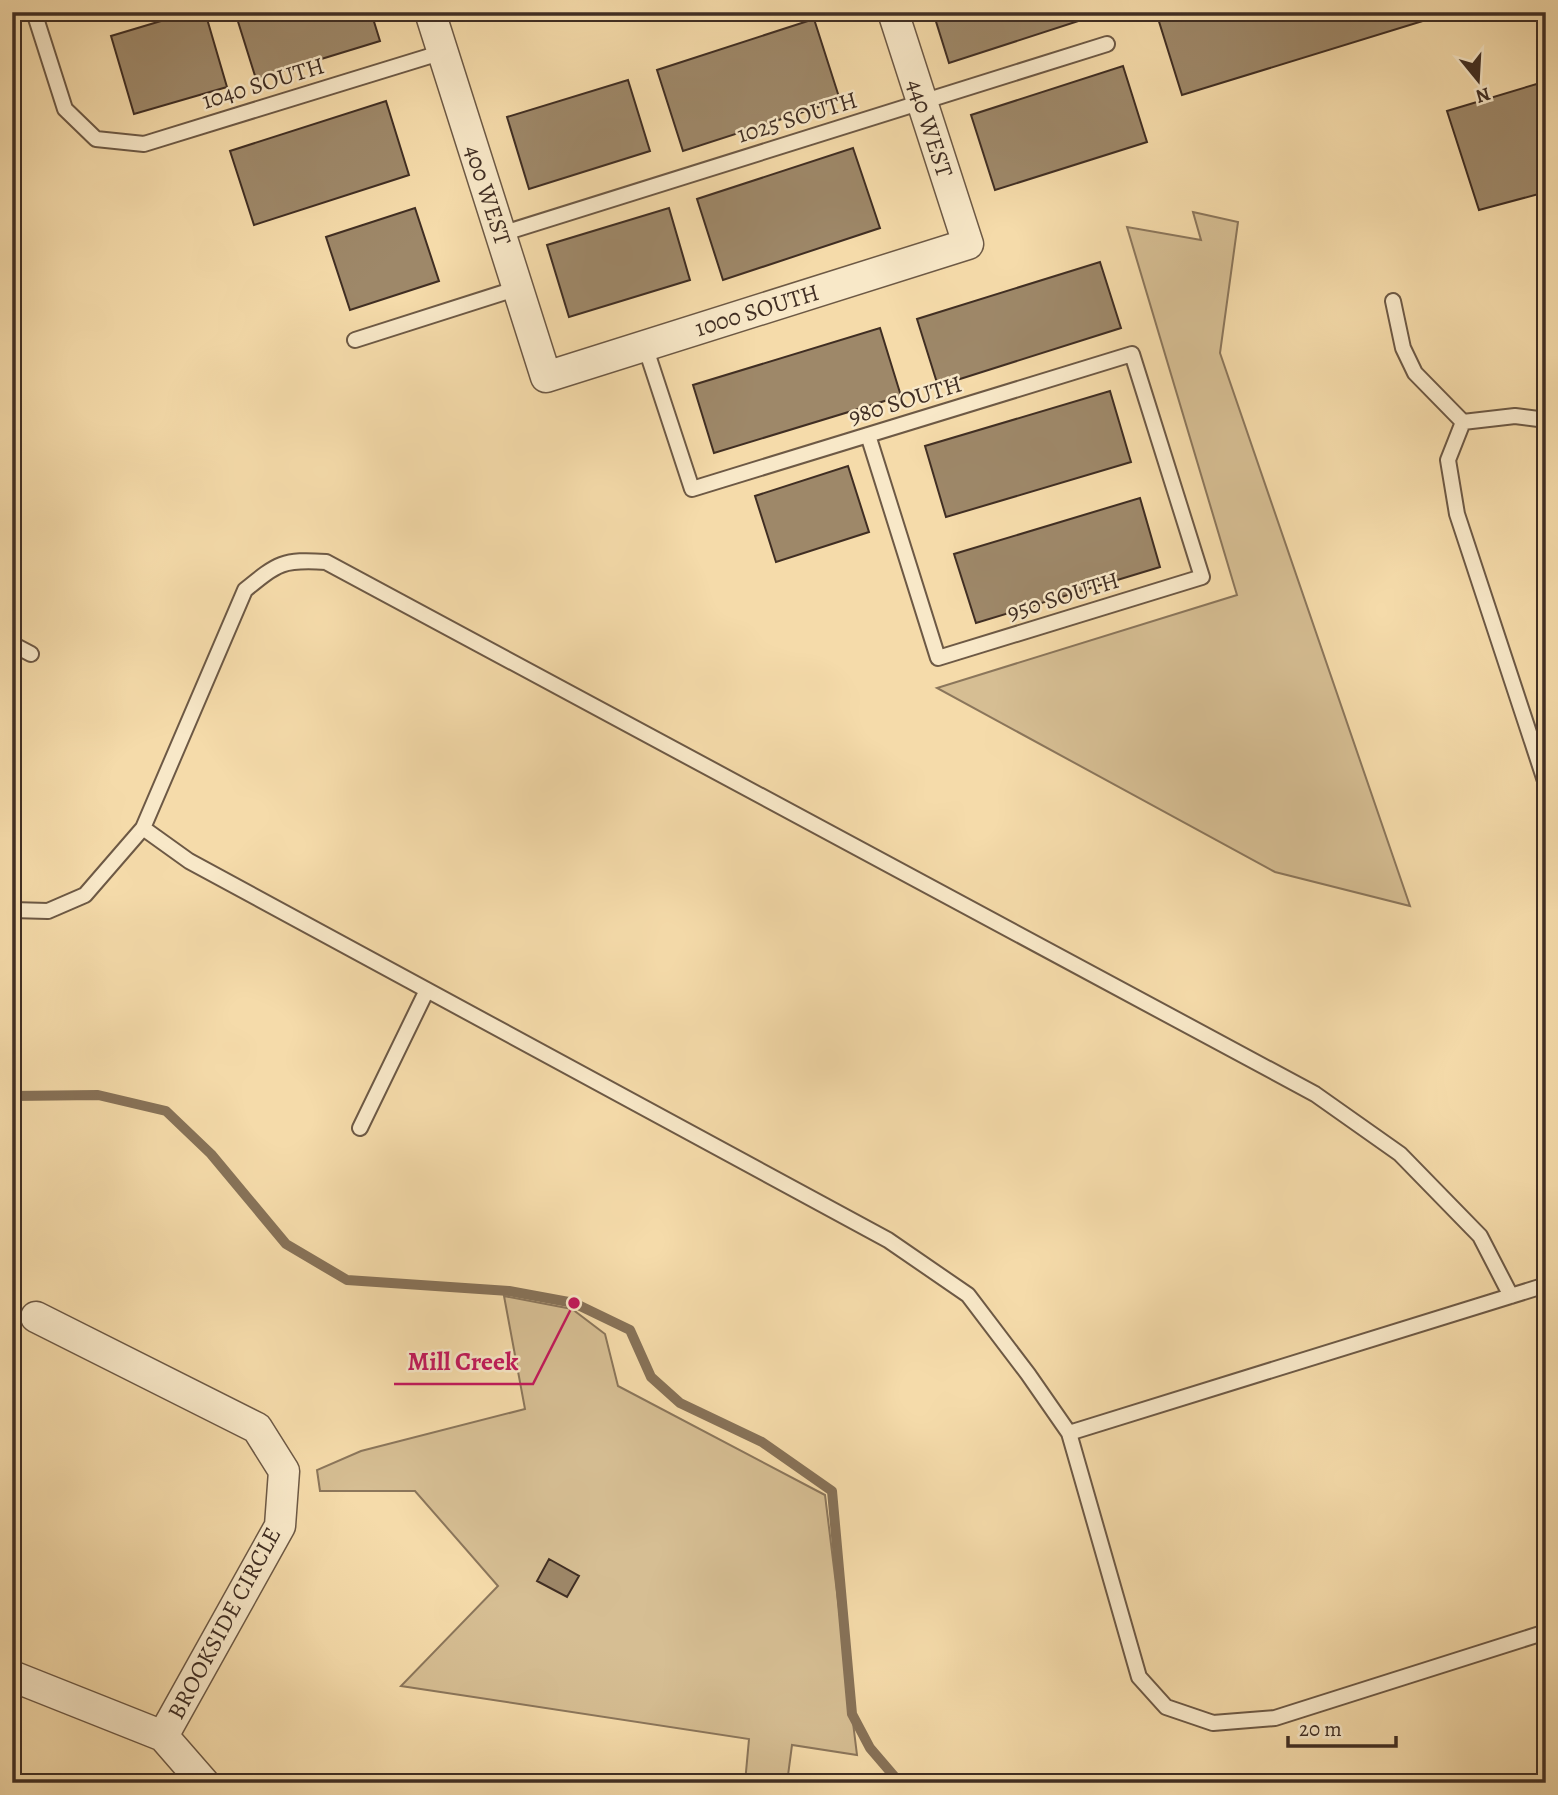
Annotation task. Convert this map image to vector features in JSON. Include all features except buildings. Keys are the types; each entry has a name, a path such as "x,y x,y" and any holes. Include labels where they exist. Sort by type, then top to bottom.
{"street":[{"name":"400 WEST","path":"430,12 546,377"},
{"name":"440 WEST","path":"893,12 968,244"},
{"name":"1000 SOUTH","path":"546,377 968,244"},
{"name":"BROOKSIDE CIRCLE","path":"36,1317 257,1428 284,1471 280,1526 163,1736"},
{"path":"12,1676 163,1736 204,1783"}],"lane":[{"name":"1040 SOUTH","path":"34,12 65,109 96,139 144,144 443,51"},
{"name":"1025 SOUTH","path":"501,234 1107,44"},
{"path":"355,340 518,288"},
{"path":"1393,301 1403,348 1415,373 1463,422"},
{"name":"980 SOUTH","path":"645,346 692,489 1132,354 1202,577"},
{"path":"1463,422 1515,416 1546,420"},
{"path":"1463,422 1448,460 1457,514 1546,784"},
{"name":"950 SOUTH","path":"868,435 938,658 1202,577"},
{"path":"12,910 48,911 85,895 143,828 245,590 272,567 294,560 326,562 1315,1094 1400,1154 1472,1227 1511,1296"},
{"path":"12,644 31,654"},
{"path":"143,828 189,861 888,1240 968,1295 1069,1433 1139,1677 1166,1707 1213,1723 1275,1718 1546,1632"},
{"path":"360,1128 427,990"},
{"path":"1069,1433 1546,1285"}],"shaded area":[{"path":"1193,212 1238,222 1220,353 1410,906 1275,872 937,688 1237,595 1127,227 1201,240"},
{"path":"504,1296 572,1309 605,1334 618,1386 825,1495 857,1755 792,1745 787,1783 745,1783 749,1739 401,1686 498,1586 415,1491 320,1491 317,1470 361,1451 525,1409"}],"waterway":[{"path":"12,1096 98,1095 166,1111 211,1154 286,1244 347,1280 509,1291 574,1303 630,1330 651,1377 680,1403 762,1442 832,1491 852,1714 870,1748 900,1783"}],"place":[{"name":"Mill Creek","path":"574,1303"}]}
